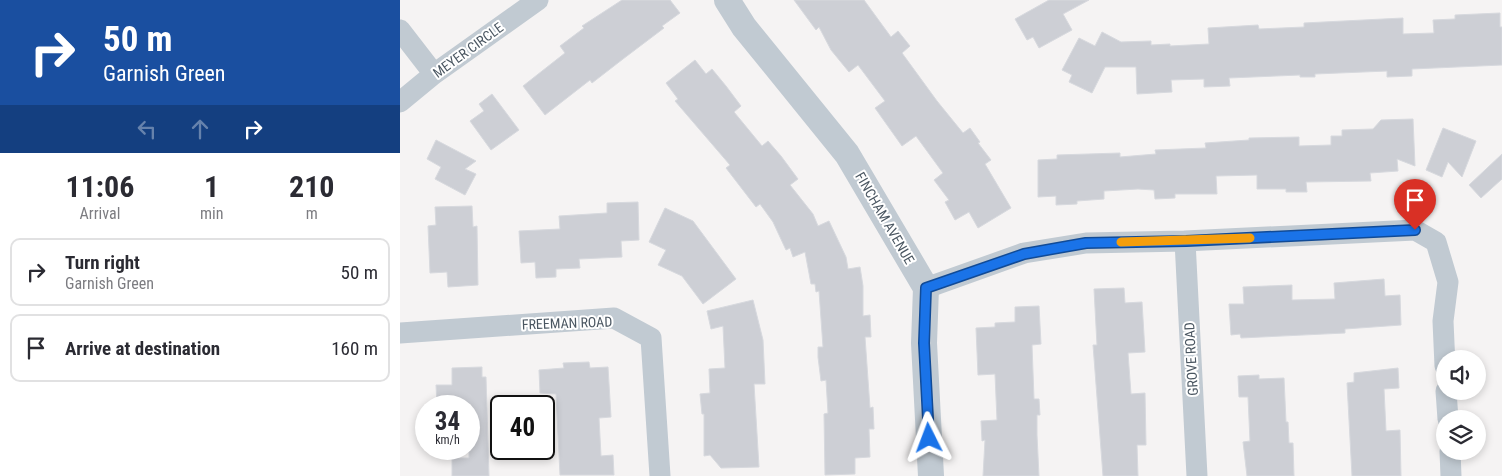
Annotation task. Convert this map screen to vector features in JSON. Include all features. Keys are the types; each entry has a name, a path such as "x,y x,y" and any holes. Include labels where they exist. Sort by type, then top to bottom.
{"street":[{"name":"MEYER CIRCLE","path":"400,102 434,74 538,0"},
{"name":"FINCHAM AVENUE","path":"727,0 744,27 847,154 926,288"},
{"path":"400,30 434,74"},
{"path":"932,476 924,343 926,288 1024,254 1086,243 1186,241 1415,230 1436,242 1448,282 1442,321 1444,350"},
{"name":"GROVE ROAD","path":"1186,241 1197,476"},
{"name":"FREEMAN ROAD","path":"400,333 614,318 651,338 660,476"},
{"path":"1450,460 1451,476"}],"building":[{"path":"622,0 670,0 680,13 662,26 664,28 592,83 590,80 545,115 523,86 565,53 560,46 584,28 582,26"},
{"path":"794,0 864,0 891,37 898,31 910,46 902,53 937,101 963,133 970,128 980,142 978,143 991,160 985,164 1011,208 978,228 969,212 955,220 945,202 949,200 934,180 943,173 916,136 902,146 875,108 885,101 858,65 849,72 831,50 819,27 816,30"},
{"path":"1049,0 1089,0 1063,14 1072,30 1039,48 1033,37 1027,40 1015,19"},
{"path":"1500,13 1502,65 1412,69 1412,76 1387,77 1387,71 1315,74 1315,77 1300,77 1300,75 1229,78 1230,86 1204,87 1204,79 1171,80 1172,92 1137,94 1136,67 1105,67 1092,93 1069,82 1072,75 1062,70 1079,38 1095,46 1102,32 1121,42 1151,41 1151,45 1170,44 1170,46 1209,44 1208,28 1258,25 1259,29 1304,27 1304,23 1403,18 1403,34 1434,33 1433,20 1455,19 1455,15"},
{"path":"695,60 706,74 712,69 726,86 741,106 734,112 762,146 768,141 781,156 798,179 790,185 813,214 818,226 829,221 846,257 848,269 860,267 863,286 863,316 870,315 871,337 865,337 870,408 873,407 874,429 869,429 870,457 855,458 855,474 825,475 824,414 828,413 826,380 821,381 818,357 818,347 823,347 819,291 816,292 815,284 811,284 805,252 793,257 790,248 786,250 773,222 760,204 756,207 726,168 730,165 675,101 678,99 666,83"},
{"path":"492,94 519,130 491,150 470,121 484,111 479,104"},
{"path":"1413,119 1415,166 1397,159 1398,171 1370,173 1371,181 1306,182 1307,192 1286,192 1286,189 1257,189 1257,175 1216,176 1217,194 1175,194 1175,198 1155,199 1154,190 1104,191 1104,199 1077,201 1077,204 1056,205 1056,196 1038,197 1038,160 1057,159 1057,155 1120,153 1120,157 1156,154 1155,150 1206,148 1205,143 1249,140 1249,138 1299,137 1299,146 1331,145 1331,136 1342,136 1342,130 1373,129 1381,120"},
{"path":"1443,128 1476,141 1462,177 1448,162 1442,177 1426,170"},
{"path":"436,140 476,161 465,169 476,174 465,195 435,179 441,167 427,159"},
{"path":"1502,154 1502,179 1481,198 1469,185"},
{"path":"638,202 639,240 621,241 622,257 579,259 580,268 556,269 556,277 536,278 535,262 521,263 519,231 560,229 559,216 607,213 607,203"},
{"path":"472,206 473,227 477,226 478,285 448,287 447,272 430,273 428,226 436,225 435,207"},
{"path":"665,208 693,221 736,279 703,304 682,276 658,265 666,250 649,242"},
{"path":"1384,279 1385,296 1400,295 1401,325 1345,329 1345,333 1241,338 1240,334 1231,335 1229,304 1244,304 1243,287 1292,285 1292,300 1335,299 1334,283"},
{"path":"1124,288 1125,303 1142,302 1145,352 1128,353 1131,394 1145,393 1146,445 1137,445 1138,476 1103,476 1093,345 1097,345 1094,289"},
{"path":"753,300 763,340 765,384 754,384 759,467 721,468 710,455 704,456 704,414 702,414 700,394 710,393 709,369 725,368 723,326 711,329 707,311"},
{"path":"1039,306 1041,344 1032,345 1034,399 1039,399 1040,415 1037,415 1039,476 983,476 985,440 982,441 981,421 997,420 995,374 978,375 976,328 995,327 995,323 1015,322 1015,307"},
{"path":"589,362 590,368 608,367 611,417 599,418 601,456 613,455 614,475 560,475 556,394 540,393 539,370 564,368 563,363"},
{"path":"482,367 482,377 486,377 489,476 452,476 452,460 480,460 480,395 436,395 436,385 452,385 452,368"},
{"path":"1398,368 1399,388 1384,389 1386,431 1400,430 1401,476 1352,476 1347,383 1354,382 1354,373"},
{"path":"1259,375 1259,379 1284,378 1286,422 1288,422 1289,443 1293,443 1294,476 1247,476 1243,442 1250,441 1248,397 1239,397 1238,376"}],"slow traffic":[{"path":"1121,242 1250,238"}],"route":[{"path":"929,438 924,343 926,288 1024,254 1086,243 1186,241 1415,230"}]}
